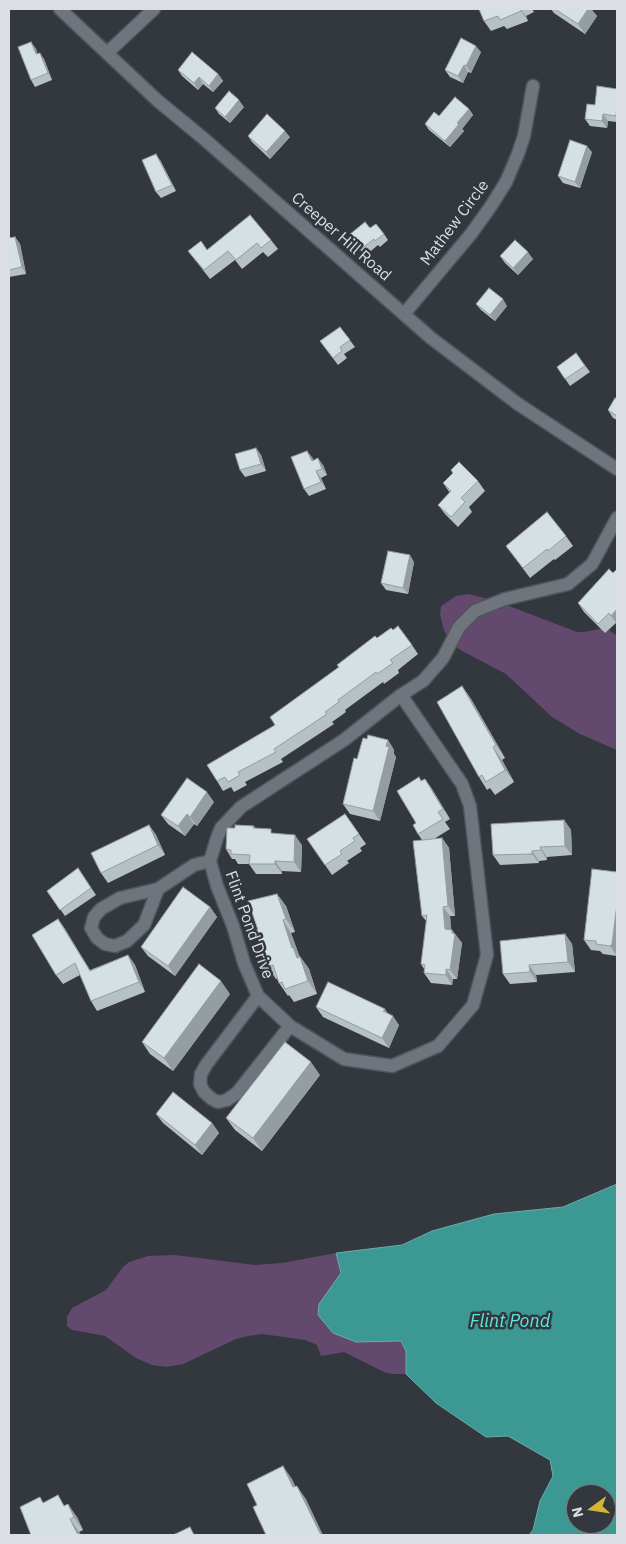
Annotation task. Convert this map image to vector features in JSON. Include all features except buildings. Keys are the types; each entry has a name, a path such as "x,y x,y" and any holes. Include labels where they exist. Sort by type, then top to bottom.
{"street":[{"name":"Creeper Hill Road","path":"60,9 158,101 198,133 431,338 500,390 617,470"},
{"path":"107,53 154,9"},
{"name":"Mathew Circle","path":"404,314 471,234 506,182 518,154 526,128 533,86"},
{"name":"Flint Pond Drive","path":"401,695 462,784 470,806 487,955 472,1005 438,1046 392,1066 344,1059 290,1026 258,996 244,963 233,926 216,886 210,861 213,846 221,828 242,807 344,740 401,695 423,681 444,658 459,627 475,611 505,599 568,584 592,564 617,518"},
{"path":"158,889 144,925 127,941 115,946 105,944 96,938 91,928 94,917 101,909 120,898 158,889 194,865 210,861"},
{"path":"258,996 206,1066 200,1084 204,1092 218,1102 227,1100 237,1093 290,1026"}],"shaded area":[{"path":"469,594 496,601 577,632 608,629 617,636 617,750 580,734 552,717 506,674 451,644 444,630 440,614 441,606 456,596"},
{"path":"336,1253 341,1273 319,1304 356,1342 401,1341 406,1351 406,1374 384,1372 344,1352 321,1356 317,1345 305,1340 262,1334 236,1339 183,1364 166,1367 152,1365 136,1358 105,1336 72,1330 67,1326 67,1317 72,1308 106,1290 129,1262 148,1256 175,1255 255,1265 282,1263"}],"water":[{"name":"Flint Pond","path":"617,1184 617,1535 529,1535 533,1530 540,1501 553,1476 550,1460 508,1436 486,1437 436,1403 406,1374 406,1351 401,1341 356,1342 333,1333 318,1315 319,1304 341,1273 336,1253 402,1245 432,1231 494,1214 563,1207"}]}
